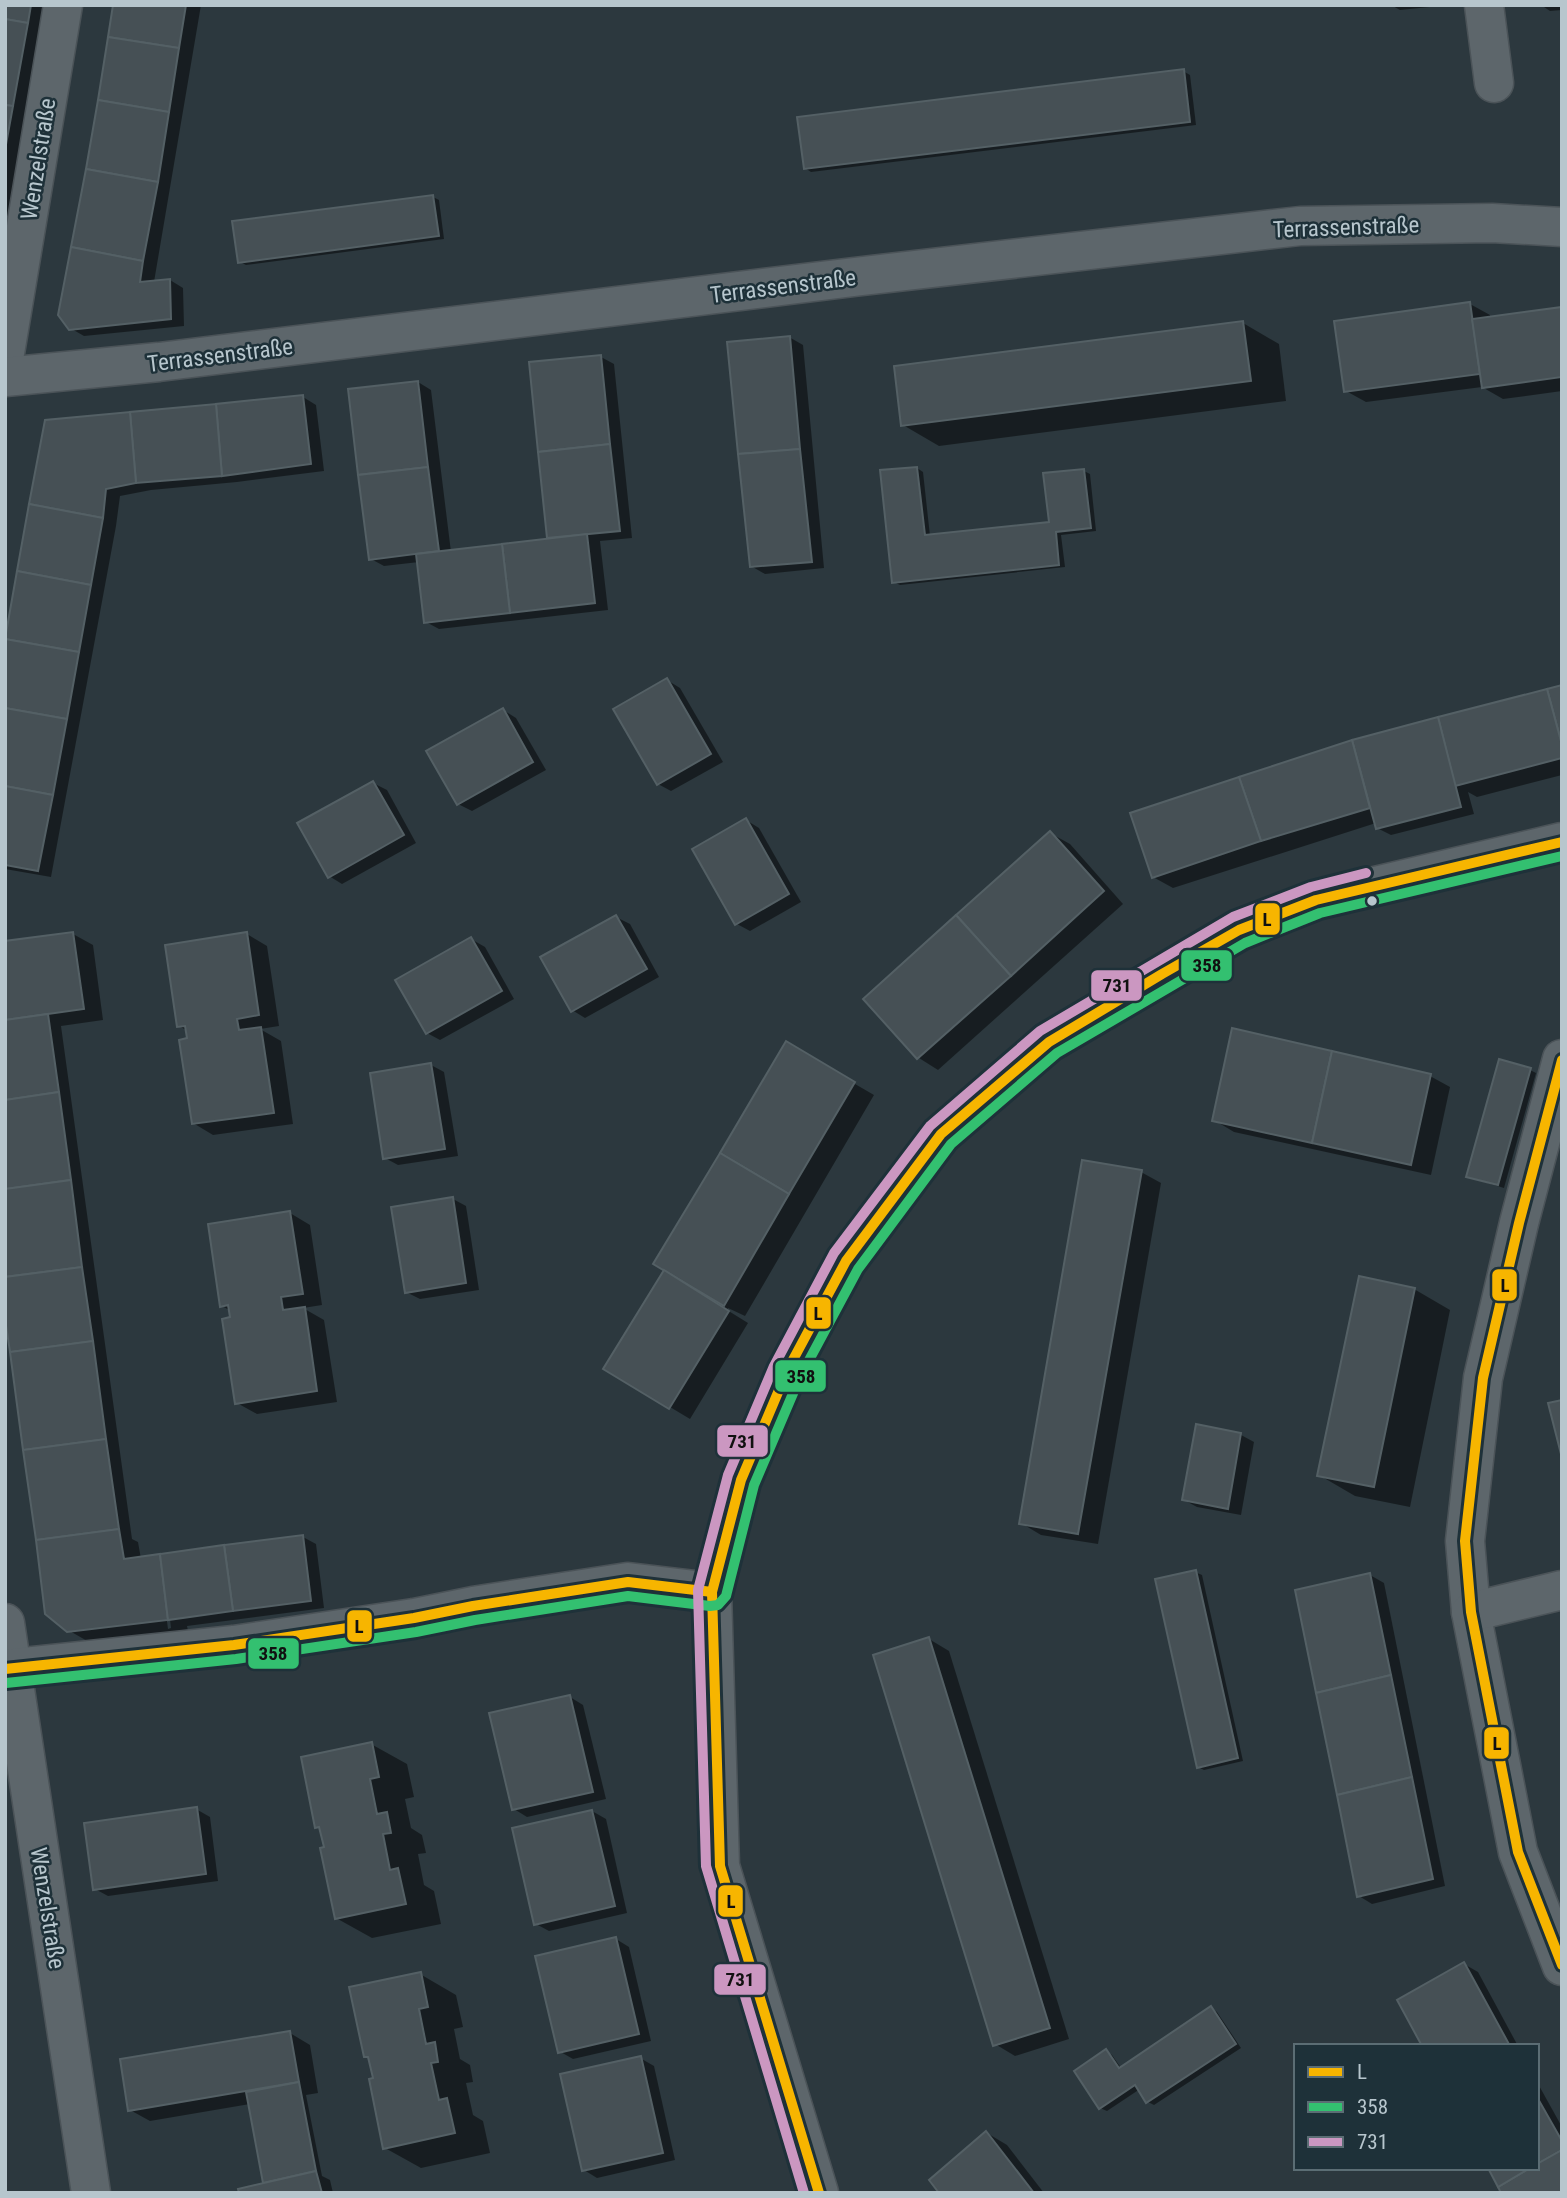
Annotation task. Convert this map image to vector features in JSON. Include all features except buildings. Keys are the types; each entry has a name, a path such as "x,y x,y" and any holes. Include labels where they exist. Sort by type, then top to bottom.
{"street":[{"name":"Wenzelstraße","path":"5,354 63,5"},
{"path":"1484,5 1494,83"},
{"name":"Terrassenstraße","path":"5,377 159,362 1300,226 1492,223 1562,228"},
{"path":"820,2193 720,1866 712,1592 741,1480 787,1371 846,1261 941,1134 1049,1042 1162,974 1239,930 1316,900 1562,842"},
{"path":"1562,1059 1519,1223 1483,1378 1465,1541 1471,1612 1518,1852 1562,1966"},
{"path":"8,1669 234,1645 628,1582 712,1592"},
{"path":"1471,1612 1562,1590"},
{"name":"Wenzelstraße","path":"5,1623 8,1669 91,2193"}],"transit line":[{"name":"L","path":"819,2193 720,1866 712,1592 741,1480 787,1371 846,1261 941,1134 1049,1042 1162,974 1239,930 1316,900 1562,842"},
{"name":"358","path":"6,1683 236,1659 628,1596 718,1605 726,1596 754,1485 800,1377 858,1269 951,1144 1057,1053 1245,943 1320,913 1562,856"},
{"name":"731","path":"804,2193 706,1866 698,1590 728,1475 774,1366 834,1253 930,1126 1040,1031 1233,917 1311,887 1366,873"},
{"name":"L","path":"1562,1060 1519,1223 1483,1378 1465,1541 1471,1612 1518,1852 1562,1965"},
{"name":"L","path":"5,1669 234,1645 628,1582 712,1592"}]}
